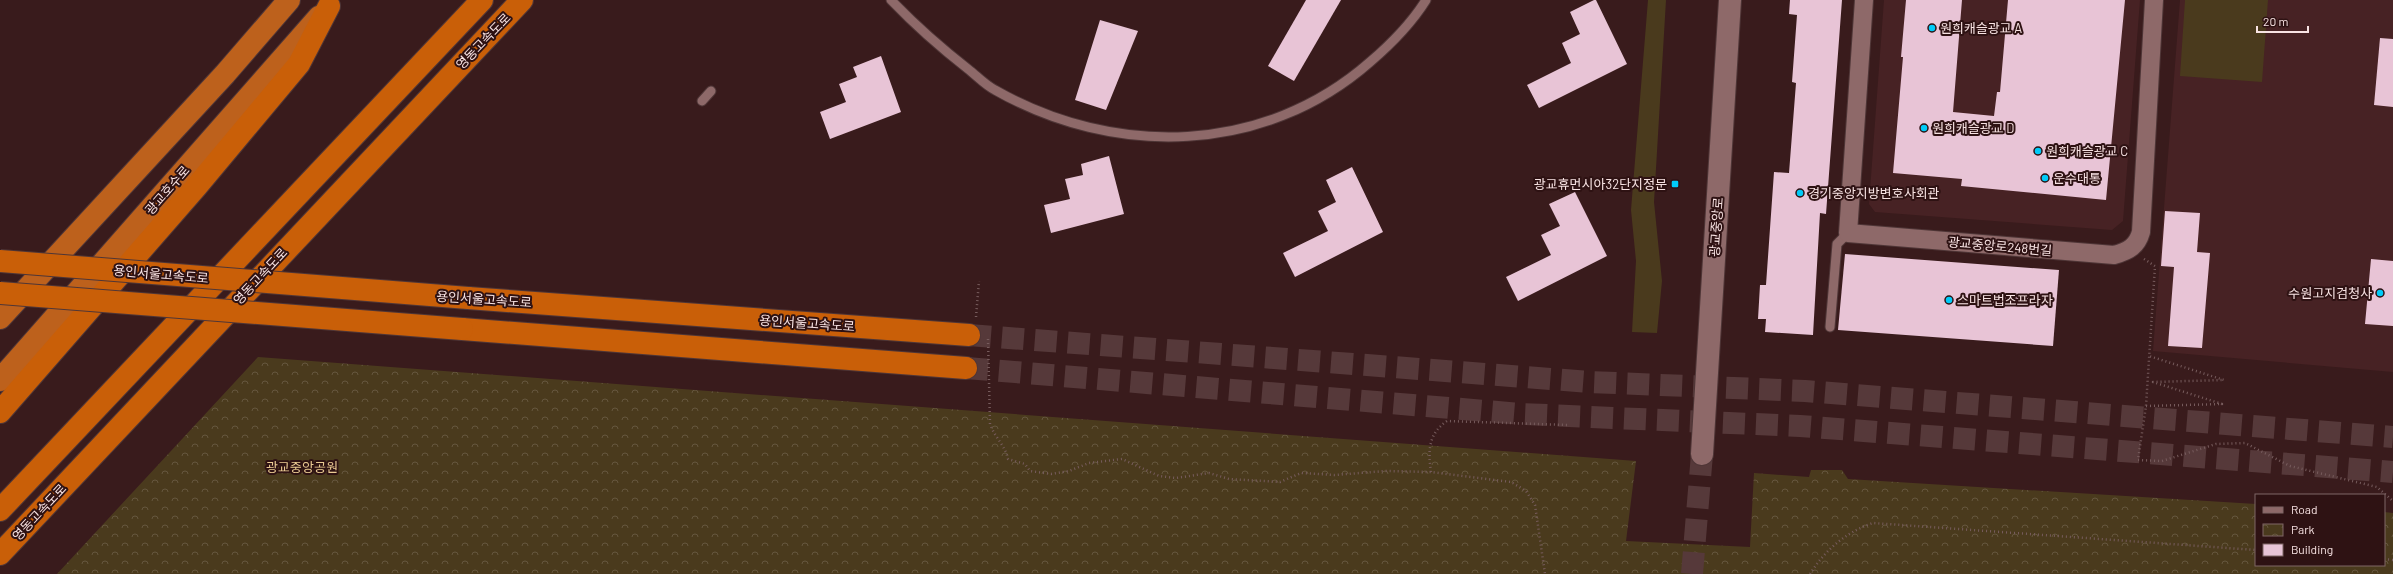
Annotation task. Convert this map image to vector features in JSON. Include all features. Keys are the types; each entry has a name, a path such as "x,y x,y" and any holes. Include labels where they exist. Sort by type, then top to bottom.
{"highway":[{"path":"0,318 224,74 289,0"},
{"path":"0,510 482,0"},
{"name":"영동고속도로","path":"0,554 522,0"},
{"path":"0,412 208,174 299,64 331,3"},
{"name":"광교호수로","path":"0,380 331,3"},
{"name":"용인서울고속도로","path":"0,261 468,298 977,329"},
{"path":"0,293 966,368"}],"main road":[{"name":"광교중앙로","path":"1702,454 1730,0"}],"street":[{"path":"1848,233 1864,0"},
{"path":"2131,249 2138,242 2143,216 2154,0"},
{"name":"광교중앙로248번길","path":"1848,233 2114,256 2131,249"}],"lane":[{"path":"891,0 945,51 994,90 1045,113 1097,131 1139,137 1238,130 1270,122 1304,107 1340,86 1391,44 1426,0"},
{"path":"702,102 711,90"},
{"path":"1830,328 1837,244 1848,233"}],"path":[{"path":"2131,249 2154,266 2146,406 2138,460 2162,461 2216,444 2245,443 2290,466 2377,487 2393,501"},
{"path":"979,281 977,329 989,341 988,375 990,424 994,435 1006,449 1008,459 1025,464 1030,470 1043,474 1055,473 1089,463 1122,459 1159,476 1176,478 1209,473 1228,479 1268,482 1288,480 1301,473 1334,475 1386,471 1430,472 1511,482 1518,484 1526,491 1535,505 1545,574"},
{"path":"2146,406 2222,404 2154,382 2224,380 2149,356"},
{"path":"1430,472 1430,443 1433,434 1447,421 1568,425"},
{"path":"1810,574 1818,561 1835,544 1856,529 1872,523 2255,550"}],"shaded area":[{"path":"1884,0 2140,0 2123,221 2112,230 1875,212 1869,204"},
{"path":"2180,0 2393,0 2393,372 2153,351"}],"green space":[{"path":"1648,0 1666,0 1654,202 1662,281 1657,333 1632,332 1636,261 1631,210"},
{"path":"2185,0 2268,0 2262,82 2180,76"},
{"name":"광교중앙공원","path":"258,357 1636,461 1626,541 1750,547 1754,473 1809,477 1811,470 1842,470 1848,479 2255,504 2255,566 2385,566 2385,512 2393,513 2393,574 57,574"}],"building":[{"path":"1306,0 1341,0 1294,81 1268,66"},
{"path":"1596,0 1627,64 1539,108 1527,85 1571,63 1562,43 1580,34 1570,12"},
{"path":"1790,0 1842,0 1826,214 1820,213 1813,335 1765,332 1766,319 1758,319 1760,285 1766,285 1774,172 1789,173 1796,83 1792,82 1797,15 1789,14"},
{"path":"1906,0 1962,0 1953,112 1994,116 1997,92 2000,92 2008,0 2125,0 2106,200 1961,186 1962,179 1893,173 1903,57 1901,57"},
{"path":"1100,20 1138,31 1106,110 1075,100"},
{"path":"2380,38 2393,39 2393,107 2374,105"},
{"path":"881,56 901,112 830,139 820,112 846,102 839,84 857,77 853,67"},
{"path":"1109,156 1124,214 1051,233 1044,205 1070,199 1065,179 1083,175 1081,164"},
{"path":"1352,167 1383,232 1295,277 1283,253 1328,231 1318,211 1336,202 1326,180"},
{"path":"1575,192 1607,256 1518,301 1506,277 1551,255 1541,235 1560,226 1549,204"},
{"path":"2165,211 2200,213 2197,252 2210,253 2202,348 2168,346 2174,267 2161,266"},
{"name":"스마트법조프라자","path":"1845,254 2059,270 2053,346 1838,330"},
{"name":"수원고지검청사","path":"2371,259 2393,261 2393,326 2365,324"}],"tunnel":[{"path":"969,335 1591,382 1805,391 2393,437"},
{"path":"966,368 1522,414 1800,426 2393,472"},
{"path":"1692,574 1702,454"}],"place":[{"name":"원희캐슬광교 A","path":"1932,28"},
{"name":"원희캐슬광교 D","path":"1924,128"},
{"name":"원희캐슬광교 C","path":"2038,151"},
{"name":"운수대통","path":"2045,178"},
{"name":"광교휴먼시아32단지정문","path":"1675,184"},
{"name":"경기중앙지방변호사회관","path":"1800,193"},
{"name":"수원고지검청사","path":"2380,293"},
{"name":"스마트법조프라자","path":"1949,300"}]}
